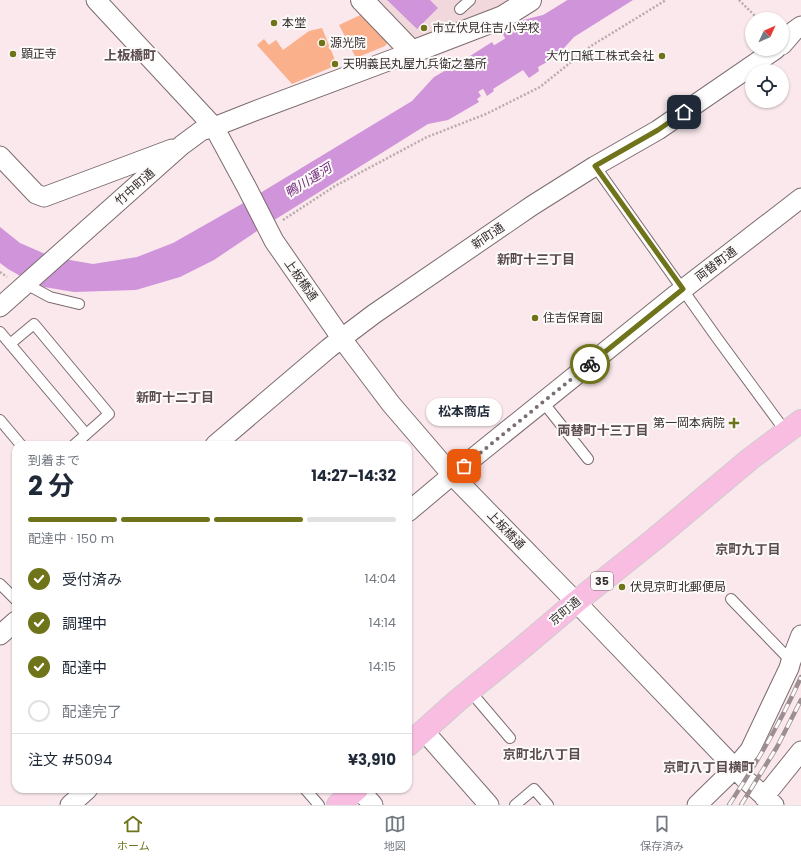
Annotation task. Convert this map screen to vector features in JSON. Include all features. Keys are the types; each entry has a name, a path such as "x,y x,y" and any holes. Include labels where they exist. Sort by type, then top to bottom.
{"main road":[{"name":"京町通","path":"412,742 470,691 576,602 656,538 750,459 793,427"},
{"path":"338,805 353,793"}],"street":[{"path":"96,0 214,127"},
{"path":"362,0 412,52 503,17 530,0"},
{"path":"789,37 801,26"},
{"name":"竹中町通","path":"26,284 182,145 201,131 412,52"},
{"name":"新町通","path":"221,441 329,348 374,314 527,210 595,166 658,130 766,56"},
{"name":"上板橋通","path":"214,127 274,241 342,339 391,404 452,475 746,780 769,801"},
{"path":"0,156 36,194 44,198 182,145"},
{"name":"両替町通","path":"412,509 683,289 801,198"},
{"path":"0,307 26,284"},
{"path":"0,635 12,624"},
{"path":"698,805 735,768 750,750 789,668 801,635"},
{"path":"424,731 489,805"},
{"path":"769,801 801,751"},
{"path":"70,805 84,793"},
{"path":"362,793 373,805"}],"lane":[{"path":"460,9 470,0"},
{"path":"595,166 717,338 793,427"},
{"path":"26,284 50,297 79,304"},
{"path":"10,344 34,324 109,414 79,441"},
{"path":"0,332 88,441"},
{"path":"543,402 588,459"},
{"path":"0,420 17,441"},
{"path":"0,584 12,596"},
{"path":"731,599 791,661"},
{"path":"470,691 510,738"},
{"path":"515,805 534,789 548,805"},
{"path":"308,793 319,805"}],"path":[{"path":"268,230 335,186 371,166 427,137 486,114 540,87 591,46 666,0"},
{"path":"739,0 751,12"}],"shaded area":[{"name":"市立伏見住吉小学校","path":"372,0 511,0 415,42"},
{"path":"367,12 388,42 385,46 356,58 339,25"},
{"path":"322,28 335,60 331,62 332,67 292,84 257,45 264,39 269,45 276,40 283,50 309,31"}],"water":[{"path":"387,0 430,0 438,8 417,29"},
{"path":"569,0 633,0 574,37 556,57 538,67 539,71 529,78 523,70 493,89 494,91 487,96 480,83 519,61 502,33 519,21 547,14"},
{"path":"492,42 505,63 473,83 481,96 477,99 479,102 448,120 428,124 260,229 214,260 180,277 136,290 74,292 38,286 0,263 0,227 20,243 43,253 64,259 93,264 137,257 173,243 247,201 412,101 434,77"}],"waterway":[{"name":"鴨川運河","path":"466,81 597,0"}],"railway":[{"path":"729,805 768,742 801,677"},
{"path":"741,805 777,747 801,700"}],"way so far":[{"path":"464,466 590,364"}],"place":[{"name":"本堂","path":"274,23"},
{"name":"市立伏見住吉小学校","path":"424,28"},
{"name":"源光院","path":"322,43"},
{"name":"顕正寺","path":"13,54"},
{"name":"大竹口紙工株式会社","path":"662,56"},
{"name":"天明義民丸屋九兵衛之墓所","path":"335,64"},
{"name":"住吉保育園","path":"535,318"},
{"name":"第一岡本病院","path":"734,423"},
{"name":"松本商店","path":"464,466"},
{"name":"伏見京町北郵便局","path":"622,587"}],"district":[{"name":"上板橋町","path":"130,55"},
{"name":"新町十三丁目","path":"536,259"},
{"name":"新町十二丁目","path":"175,397"},
{"name":"両替町十三丁目","path":"603,430"},
{"name":"京町九丁目","path":"748,549"},
{"name":"京町北八丁目","path":"542,754"},
{"name":"京町八丁目横町","path":"709,767"}],"route":[{"path":"590,364 683,289 595,166 658,130 684,112"}]}
